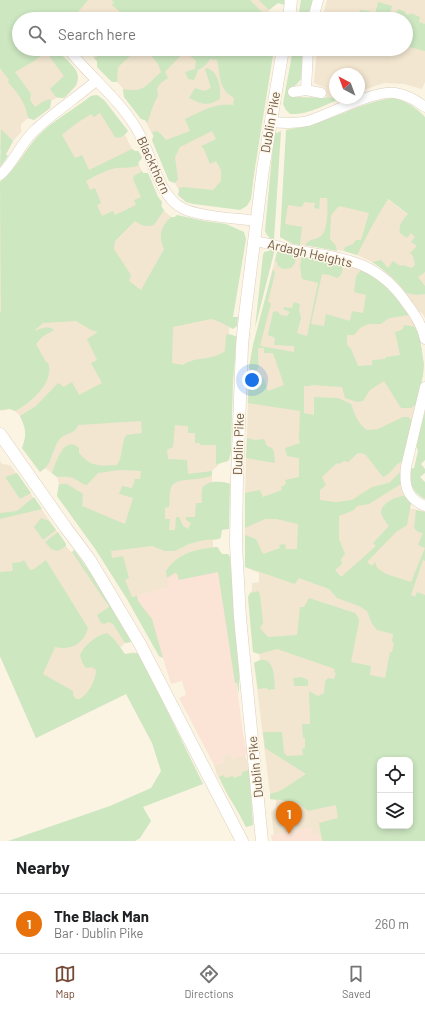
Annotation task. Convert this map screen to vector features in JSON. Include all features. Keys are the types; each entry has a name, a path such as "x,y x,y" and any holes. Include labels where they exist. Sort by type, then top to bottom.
{"street":[{"path":"290,12 292,0"},
{"path":"315,12 318,0"},
{"name":"Blackthorn","path":"74,56 120,106 136,127 166,194 174,203 181,208 200,214 256,221"},
{"name":"Dublin Pike","path":"262,841 240,618 236,544 238,436 242,346 256,221 262,169 282,56"},
{"path":"306,90 308,56"},
{"path":"0,175 5,171 24,142 33,132 96,81"},
{"path":"293,92 306,90 321,93"},
{"path":"270,122 291,124 308,121 376,94 394,93 413,99 425,107"},
{"name":"Ardagh Heights","path":"254,241 291,250 349,260 383,276 396,287 418,320 425,339"},
{"path":"425,386 405,476 408,491 416,502 425,506"},
{"path":"0,434 90,560 140,644 242,841"}],"shaded area":[{"path":"68,0 279,0 278,3 268,12 68,12"},
{"path":"327,0 425,0 425,82 422,89 404,84 384,83 365,89 365,68 329,68 329,99 326,99 325,88 314,83 316,56 413,56 413,12 324,12"},
{"path":"0,2 12,13 12,56 62,56 77,72 78,79 77,85 64,98 56,98 51,101 50,108 34,120 28,118 21,124 22,131 13,141 7,153 0,149"},
{"path":"93,56 269,56 251,174 194,204 186,202 178,195 179,191 175,183 169,181 152,140 153,136 145,120 141,119 124,97 121,86 117,82 112,82 97,67 97,61"},
{"path":"97,95 104,100 128,131 125,135 132,149 140,153 142,158 138,163 143,173 148,173 158,197 162,202 162,209 171,217 175,217 177,215 164,249 125,316 230,319 220,463 212,471 212,482 220,483 221,537 213,540 213,547 220,549 169,587 127,599 96,550 57,496 59,484 57,477 45,468 40,472 22,448 26,438 25,427 20,416 15,411 10,409 1,411 0,409 0,199 1,202 24,154 38,136 91,96"},
{"path":"285,160 387,199 425,227 425,318 422,313 417,311 399,284 372,262 344,251 293,244 280,237"},
{"path":"277,252 340,260 372,276 375,275 409,313 419,332 424,365 401,471 401,484 407,500 411,503 410,508 425,512 425,673 379,757 377,757 377,760 357,796 322,841 321,834 312,836 311,828 274,835 271,812 276,807 276,800 270,799 254,663 260,660 259,654 253,652 248,597 252,590 252,583 259,582 259,573 245,567 245,493 249,368 253,345"},
{"path":"0,461 2,464 11,466 66,546 72,552 100,592 128,643 125,643 120,648 125,654 134,652 150,682 36,738 0,656"},
{"path":"222,559 242,727 247,755 232,759 229,754 222,757 224,762 214,765 179,698 186,695 182,681 171,684 163,658 159,656 127,599 168,587 166,571"},
{"path":"229,753 232,759 245,755 249,769 253,825 246,827 235,805 229,798 218,778 214,765 224,762 221,757"},
{"path":"311,828 312,836 321,834 322,841 272,841 271,835"}],"green space":[{"path":"0,0 88,0 78,12 12,12 12,56 41,56 15,72 31,94 30,100 35,107 50,99 50,108 34,120 28,118 23,102 8,82 9,80 0,68"},
{"path":"111,0 250,0 262,12 120,12 112,5 114,2"},
{"path":"259,0 284,0 284,5 278,3 269,10"},
{"path":"301,0 313,0 309,12 299,12"},
{"path":"378,2 392,6 390,12 376,12"},
{"path":"398,9 406,12 396,12"},
{"path":"360,10 370,12 359,12"},
{"path":"413,14 420,17 419,22 425,24 425,51 413,48"},
{"path":"49,56 63,56 77,72 78,78 72,90 64,98 56,97 50,89 64,76"},
{"path":"98,56 130,56 118,67 117,82 112,82 97,67 97,61 94,58"},
{"path":"152,56 180,56 165,72 168,78 157,88 158,96 147,123 145,120 141,119 124,97 123,89 136,90 145,87 161,72 158,64"},
{"path":"190,56 273,56 251,199 247,206 240,210 194,204 186,202 178,195 179,188 183,187 213,190 221,181 221,170 216,161 210,164 204,149 201,146 216,139 212,131 180,147 175,157 178,179 175,183 169,181 152,140 154,136 152,132 157,131 166,140 190,131 185,119 214,106 227,104 233,105 234,98 222,85 217,60 210,59 206,65 198,70 194,80 188,79 185,72 195,69 196,61"},
{"path":"292,56 303,56 301,79 296,85 290,88 292,97 329,98 329,104 297,114 290,114 283,104"},
{"path":"207,68 217,77 220,90 220,99 204,104 189,98 195,88 205,91 211,88 205,69"},
{"path":"97,95 104,100 128,131 121,137 115,137 100,113 94,117 91,114 62,135 75,158 82,155 89,170 132,149 138,151 142,158 138,163 139,165 112,169 86,181 90,190 95,188 101,203 97,205 102,216 113,211 115,215 136,205 134,200 141,197 133,179 134,176 142,171 143,173 148,173 158,197 162,202 161,206 164,210 154,225 144,226 135,221 115,241 114,249 131,275 129,281 141,290 164,249 161,236 165,224 171,217 175,217 177,215 226,224 244,232 246,239 233,317 238,317 237,326 233,329 211,319 173,327 172,363 183,365 193,360 220,354 225,351 226,335 230,334 237,337 233,381 231,452 229,460 216,465 216,445 200,445 200,443 195,443 195,433 188,433 188,426 175,425 173,447 167,450 168,459 187,460 188,474 212,471 212,475 202,478 183,480 173,484 170,490 169,507 165,508 165,519 170,519 169,530 175,530 176,517 179,517 183,526 188,529 191,523 186,520 186,517 195,517 196,503 202,503 202,489 204,486 215,482 223,482 230,484 229,529 222,530 221,537 219,539 205,540 189,544 175,551 165,551 152,546 111,551 112,558 123,556 129,578 125,580 132,597 137,596 138,601 152,619 163,658 159,656 127,599 96,550 57,496 59,484 67,484 83,494 82,506 125,524 133,498 119,494 122,486 132,488 135,479 140,479 141,471 120,470 98,473 87,485 70,477 57,477 52,473 61,452 69,445 74,445 79,448 79,453 83,458 96,465 117,465 126,435 142,433 141,421 78,425 74,431 64,435 59,440 46,468 40,472 22,448 25,439 25,432 20,416 36,406 58,383 64,387 72,382 79,395 102,383 91,363 97,360 87,339 98,332 91,330 76,321 43,323 34,331 47,327 54,330 42,337 36,344 48,363 48,378 36,395 20,408 15,411 10,409 0,410 0,182 11,172 32,143 43,131 91,96"},
{"path":"393,98 410,105 425,117 425,272 418,277 425,286 425,294 417,295 406,293 399,284 372,262 381,260 388,268 393,261 400,266 403,265 412,268 415,265 413,256 410,253 417,246 411,242 415,237 411,233 407,238 400,233 401,223 408,214 388,199 357,255 344,251 345,247 353,244 356,240 361,240 369,213 339,206 331,215 330,239 336,246 337,251 305,245 309,241 321,236 325,229 327,218 327,198 320,198 319,209 314,208 315,203 304,202 302,207 288,205 285,224 302,227 300,245 293,244 280,237 286,130 313,124 366,104"},
{"path":"1,129 13,141 6,154 8,156 0,167"},
{"path":"281,131 274,240 269,238 265,231 274,134"},
{"path":"275,249 255,328 263,255 264,252"},
{"path":"277,252 296,255 295,263 291,268 283,269 278,266 277,262 275,261"},
{"path":"302,255 342,263 342,272 337,278 322,274 311,324 324,326 326,314 350,321 352,311 363,313 366,295 354,292 356,276 361,270 372,276 375,275 383,281 410,315 389,318 381,324 368,324 360,328 354,335 347,335 347,345 351,349 358,366 372,365 372,360 385,359 386,357 400,355 395,332 401,330 404,325 416,327 419,332 424,365 417,404 411,408 401,408 384,381 370,390 363,401 357,402 345,398 342,387 311,385 304,386 304,413 314,415 314,397 338,398 351,404 355,415 367,430 378,429 403,417 408,417 413,421 403,461 397,464 389,474 383,477 365,454 358,453 348,462 344,461 339,464 337,463 322,477 326,485 320,490 320,500 336,502 352,500 372,487 389,483 401,471 401,484 369,504 357,506 354,510 339,516 339,539 345,554 341,559 342,564 335,570 341,577 376,546 373,543 389,526 381,512 390,500 406,496 407,500 411,503 407,525 396,532 367,562 372,566 375,562 377,568 386,574 411,582 425,548 425,561 423,560 411,595 415,597 417,592 425,595 425,841 322,841 319,823 338,818 336,805 308,811 297,802 290,804 282,800 270,799 270,794 280,791 306,774 265,748 263,732 282,732 284,753 287,756 303,755 302,749 305,748 305,738 303,738 302,724 310,724 309,691 318,696 324,693 325,681 328,678 334,679 336,673 334,672 335,669 277,649 259,654 253,652 248,597 250,593 258,591 260,594 263,623 260,628 268,637 297,635 300,607 304,607 309,598 355,613 359,622 351,662 371,666 370,675 385,678 390,652 392,652 394,643 392,642 393,634 377,630 372,624 367,611 359,606 337,598 329,589 299,578 295,584 245,567 245,535 256,539 263,554 280,548 279,545 285,544 286,549 297,549 298,524 276,519 265,519 245,528 245,493 260,490 263,497 282,490 281,487 286,484 285,480 299,477 299,458 287,456 285,448 300,443 300,411 248,403 249,376 264,379 268,391 284,385 273,353 264,353 264,348 258,348 259,366 257,370 253,371 249,368 253,345 273,269 275,273 268,302 271,303 260,346 294,352 294,346 274,345 275,338 268,335 273,312 277,311 281,315 287,316 290,312 283,309 284,307 292,308 294,302 300,304 299,310 301,318 297,333 307,336 318,283 302,279 300,266"},
{"path":"425,411 425,460 421,464 425,469 425,473 420,477 425,482 425,499 417,493 411,483 410,469 414,468 418,451 416,445"},
{"path":"247,438 255,440 264,439 267,446 272,448 274,452 275,463 246,458"},
{"path":"17,473 31,493 20,499 5,477"},
{"path":"34,497 42,509 0,519 0,513 17,511"},
{"path":"416,510 425,512 425,548 418,545 423,533 418,532 414,528"},
{"path":"41,518 49,521 56,530 43,540 34,527"},
{"path":"58,532 66,546 58,551 51,549 45,542"},
{"path":"217,547 222,554 228,554 230,557 239,664 239,694 237,683 235,683 218,572 179,580 177,574 175,573 167,578 166,571 182,556 202,549"},
{"path":"74,550 103,590 131,642 125,643 113,624 109,622 104,624 101,623 97,615 109,607 72,552"},
{"path":"24,560 30,570 34,569 46,560 88,628 86,634 76,645 66,648 55,647 43,674 73,691 73,695 76,699 80,699 86,694 91,686 95,678 96,670 92,667 86,668 80,655 87,645 95,638 107,633 114,639 125,654 137,653 140,655 203,784 143,807 151,821 140,838 135,841 8,841 110,806 151,788 161,771 152,743 126,694 36,738 0,656 0,572 13,571 12,563 21,562"},
{"path":"260,660 265,660 271,665 274,674 275,689 258,689 254,663"},
{"path":"301,677 308,680 308,686 294,686 293,678"},
{"path":"249,770 253,825 246,827 219,777 224,775 225,778 233,776 234,778 242,775 242,772"}],"place":[{"name":"The Black Man","path":"289,834"}]}
